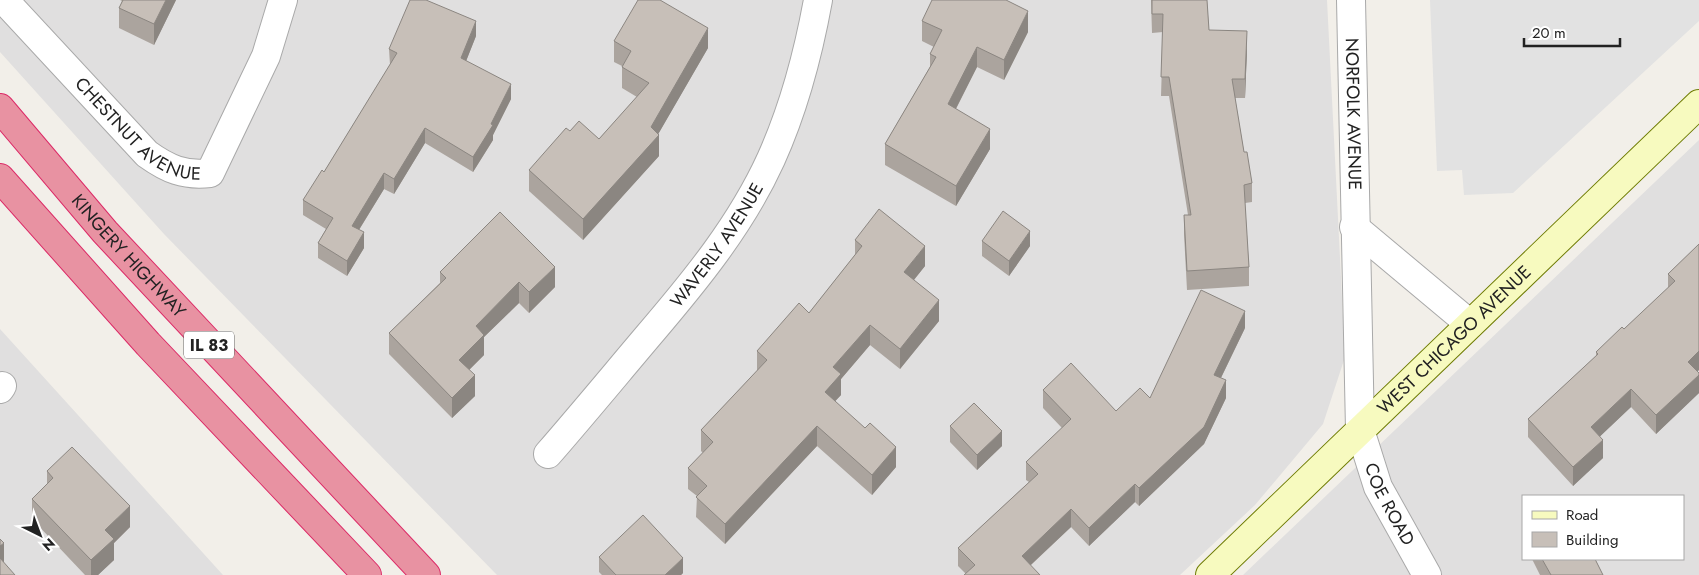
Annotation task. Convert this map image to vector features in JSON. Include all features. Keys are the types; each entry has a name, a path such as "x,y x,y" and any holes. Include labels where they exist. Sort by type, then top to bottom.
{"highway":[{"name":"KINGERY HIGHWAY","path":"0,108 104,232 426,575"},
{"name":"IL 83","path":"0,178 148,344 367,575"}],"main road":[{"name":"WEST CHICAGO AVENUE","path":"1210,575 1699,104"}],"street":[{"name":"CHESTNUT AVENUE","path":"4,0 147,154 166,167 195,175 210,173 266,56 284,0"},
{"name":"WAVERLY AVENUE","path":"548,454 697,278 745,208 771,160 792,106 809,49 818,0"},
{"name":"NORFOLK AVENUE","path":"1351,0 1354,227 1360,430"},
{"path":"1354,227 1470,324"},
{"name":"COE ROAD","path":"1360,430 1378,487 1427,575"}],"shaded area":[{"path":"0,0 1327,0 1345,357 1323,424 1255,505 1180,575 497,575 164,234 0,52"},
{"path":"1430,0 1699,0 1699,21 1513,193 1464,195 1462,170 1437,171"},
{"path":"1699,140 1699,575 1243,575"},
{"path":"0,329 223,575 0,575"}],"building":[{"path":"123,0 166,0 154,24 119,8"},
{"path":"410,0 426,0 476,21 461,58 511,84 491,124 493,125 473,157 425,128 394,179 384,173 352,226 364,232 347,261 318,243 333,218 303,200 322,170 324,172 397,53 389,49"},
{"path":"638,0 660,0 708,28 651,127 659,135 583,219 529,170 566,128 570,131 579,121 599,139 649,83 622,67 631,51 614,41"},
{"path":"932,0 1006,0 1028,11 1004,60 977,47 948,104 990,129 956,186 885,144 936,57 930,54 942,30 922,21"},
{"path":"1152,0 1207,0 1209,30 1247,31 1245,79 1232,79 1244,152 1247,152 1252,183 1244,185 1249,267 1187,271 1184,215 1191,215 1169,77 1161,77 1163,14 1152,14"},
{"path":"879,209 925,246 904,272 939,300 900,349 870,325 833,367 841,374 825,392 865,428 870,423 896,447 872,475 817,426 725,524 696,497 707,486 688,468 713,442 701,430 767,360 757,351 799,303 809,313 862,246 855,240"},
{"path":"1003,211 1030,231 1009,261 982,241"},
{"path":"500,212 555,267 529,292 519,282 476,326 484,335 459,360 475,375 452,398 389,333 446,278 440,272"},
{"path":"1699,244 1699,351 1688,362 1699,375 1656,415 1631,389 1591,427 1603,440 1573,467 1528,419 1598,354 1596,352 1622,327 1624,329 1675,281 1668,274"},
{"path":"1201,290 1245,311 1214,375 1226,380 1204,427 1139,488 1135,484 1089,528 1071,509 1022,556 1040,575 964,575 975,565 958,548 1038,474 1026,462 1071,419 1043,390 1071,363 1116,411 1140,388 1150,398"},
{"path":"974,403 1002,431 977,455 950,426"},
{"path":"72,447 130,506 105,530 114,539 91,560 32,499 53,478 47,471"},
{"path":"643,515 683,558 665,575 616,575 599,557"},
{"path":"0,558 15,575 0,575"},
{"path":"1543,560 1596,560 1603,575 1551,575"}]}
